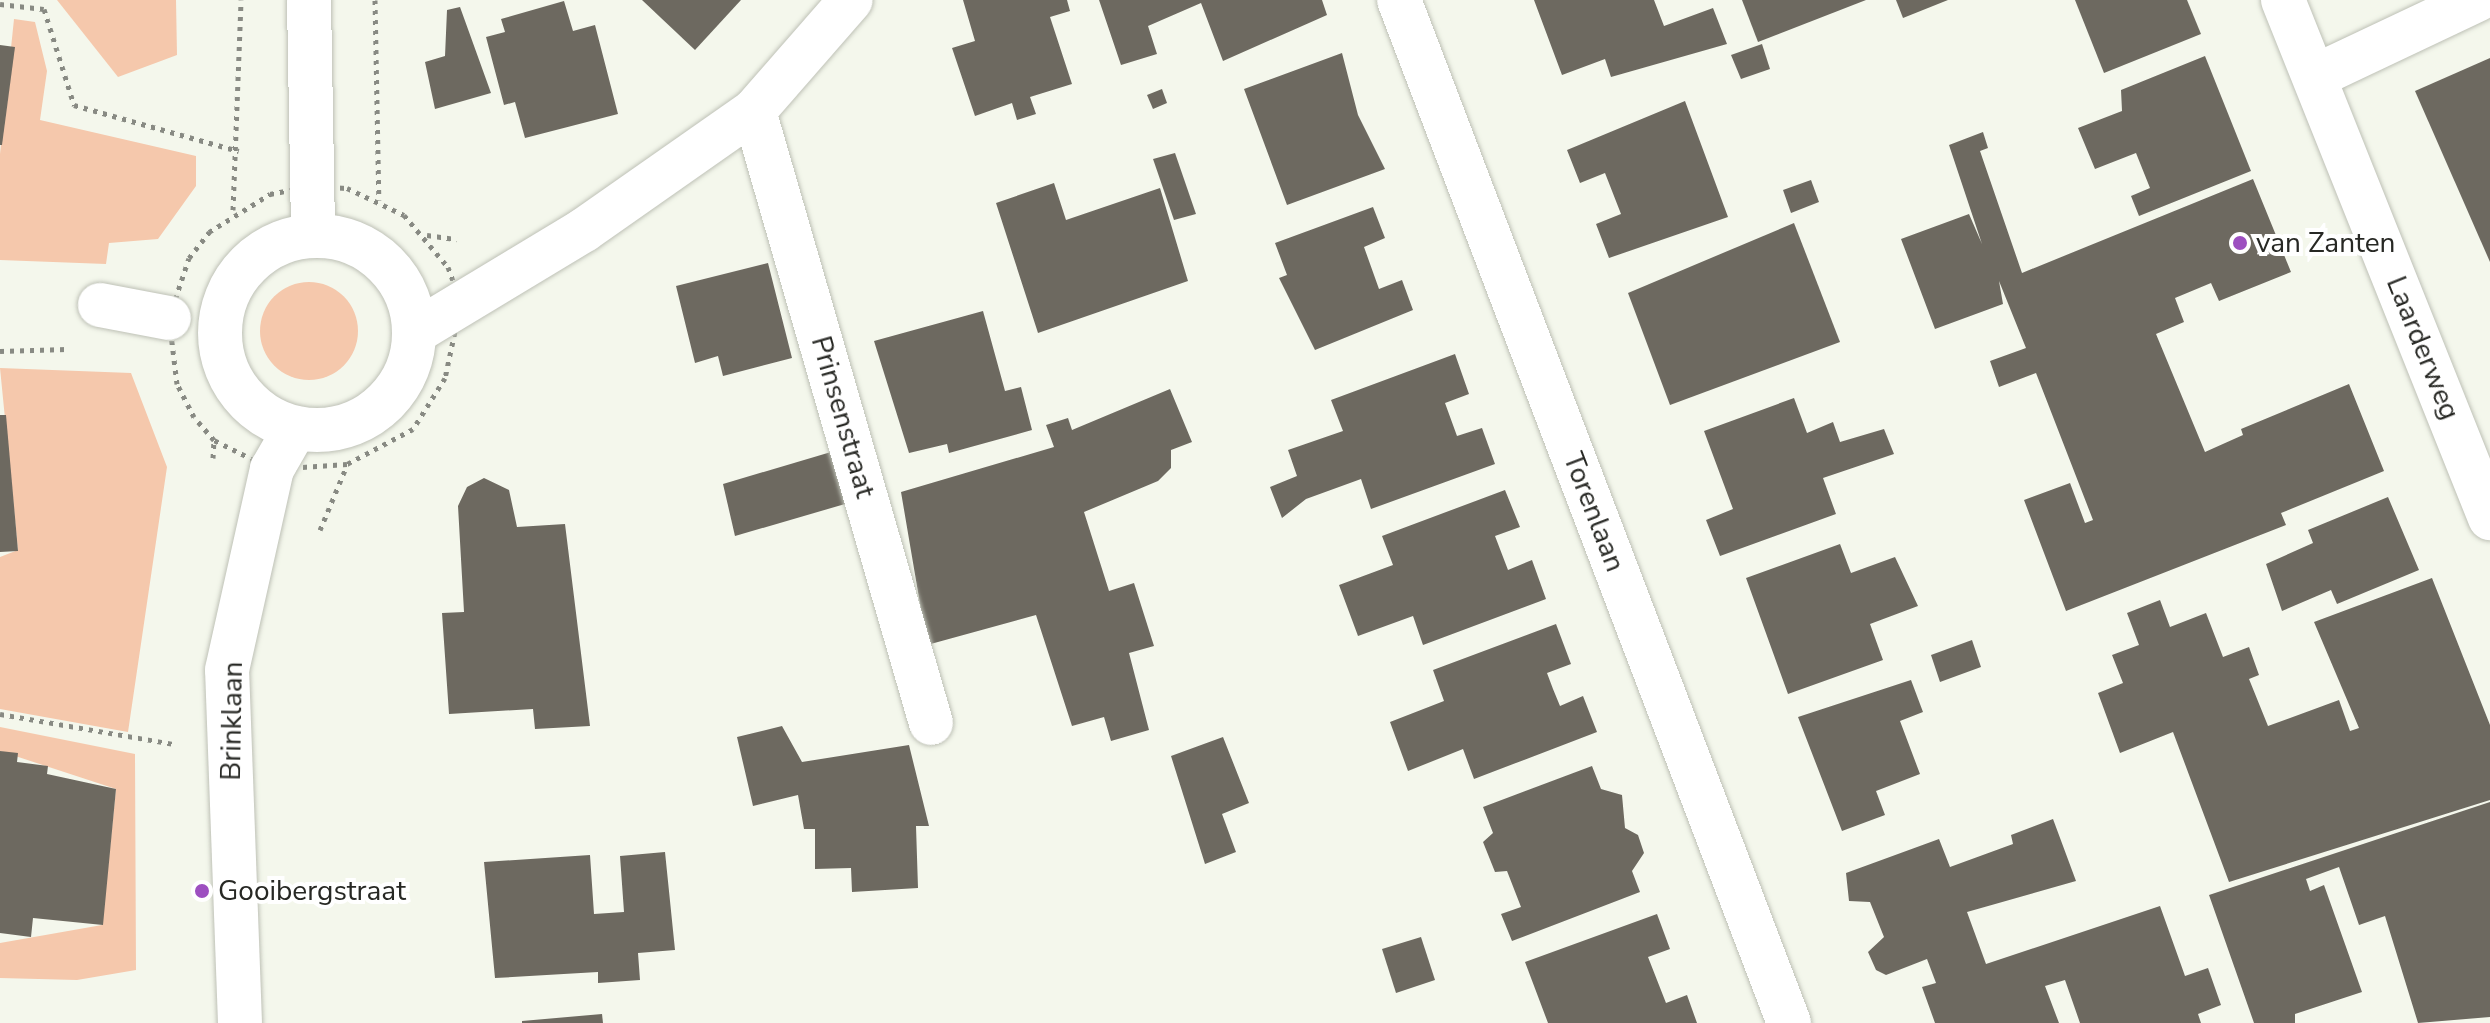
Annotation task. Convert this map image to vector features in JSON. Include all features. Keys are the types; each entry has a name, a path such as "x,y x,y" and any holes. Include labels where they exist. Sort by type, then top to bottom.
{"street":[{"path":"309,0 313,234"},
{"path":"415,332 584,230 754,111 851,0"},
{"name":"Torenlaan","path":"1399,0 1789,1023"},
{"name":"Laarderweg","path":"2283,0 2316,76 2490,518"},
{"path":"2316,76 2477,0"},
{"name":"Prinsenstraat","path":"754,111 931,723"},
{"path":"313,234 352,241 385,261 407,293 415,332 406,374 379,409 339,429 295,429 246,398 225,368 219,321 235,278 257,257 313,234"},
{"path":"100,305 169,318"},
{"name":"Brinklaan","path":"240,1023 227,670 272,469 295,429"}],"path":[{"path":"233,211 239,151 241,0"},
{"path":"375,0 379,200"},
{"path":"0,4 44,9 74,105 239,151"},
{"path":"315,545 347,464"},
{"path":"0,714 175,744"}],"shaded area":[{"path":"57,0 176,0 177,55 118,77"},
{"path":"14,19 35,22 47,71 40,120 196,156 196,186 158,239 109,243 106,264 0,260 0,154"},
{"path":"309,282 328,286 343,297 354,312 358,331 354,350 343,365 328,376 309,380 290,376 275,365 264,350 260,331 264,312 275,297 290,286"},
{"path":"0,368 131,373 167,467 128,732 0,709 0,557 18,550"},
{"path":"0,727 135,754 136,970 77,980 0,978 0,943 102,925 116,789 0,751"}],"building":[{"path":"642,0 741,0 695,50"},
{"path":"963,0 1067,0 1070,11 1050,17 1072,84 1030,97 1036,114 1017,120 1012,103 975,116 952,48 975,41"},
{"path":"1099,0 1322,0 1327,15 1223,61 1201,3 1148,26 1157,54 1121,65"},
{"path":"1534,0 1654,0 1664,26 1713,8 1727,44 1611,77 1605,59 1562,75"},
{"path":"1742,0 1866,0 1758,42"},
{"path":"1896,0 1948,0 1903,18"},
{"path":"2075,0 2187,0 2201,34 2104,73"},
{"path":"564,1 573,31 595,25 618,114 525,138 515,102 504,105 486,37 505,32 501,19"},
{"path":"460,7 491,93 435,109 425,62 445,56 447,10"},
{"path":"1762,44 1770,69 1741,79 1731,55"},
{"path":"0,45 15,47 2,145 0,145"},
{"path":"1342,53 1358,115 1385,169 1287,205 1244,89"},
{"path":"2205,56 2251,171 2139,216 2131,196 2150,188 2136,153 2095,169 2078,128 2122,111 2121,90"},
{"path":"2490,58 2490,262 2415,91"},
{"path":"1162,89 1167,103 1153,109 1147,95"},
{"path":"1685,101 1728,217 1609,258 1596,224 1621,214 1605,173 1580,183 1567,150"},
{"path":"1983,132 1988,148 1980,151 2022,273 2253,179 2291,272 2219,301 2211,283 2175,298 2184,322 2156,334 2205,452 2243,435 2241,429 2349,384 2384,471 2281,513 2286,525 2066,611 2024,500 2070,483 2085,523 2093,520 2036,373 1999,387 1990,361 2026,348 1999,281 2003,304 1935,329 1901,239 1969,214 1982,244 1949,145"},
{"path":"1175,153 1196,214 1174,220 1153,159"},
{"path":"1811,180 1819,202 1791,213 1783,190"},
{"path":"1054,183 1066,220 1160,188 1188,281 1038,333 996,203"},
{"path":"1373,207 1385,238 1364,247 1379,289 1402,280 1413,310 1315,350 1279,278 1287,275 1275,243"},
{"path":"1794,223 1840,342 1670,405 1628,293"},
{"path":"768,263 792,358 723,376 718,356 695,363 676,286"},
{"path":"983,311 1005,391 1021,387 1032,430 949,453 947,444 909,453 874,341"},
{"path":"1455,354 1469,394 1445,403 1457,436 1482,428 1495,464 1371,509 1361,479 1306,499 1282,518 1270,487 1297,476 1288,450 1343,431 1331,400"},
{"path":"1170,389 1192,442 1171,450 1171,468 1158,481 1084,512 1109,591 1134,583 1154,646 1129,653 1149,730 1111,741 1104,717 1072,726 1036,615 927,645 901,492 1054,447 1046,425 1068,418 1072,430"},
{"path":"1794,398 1807,433 1833,422 1840,442 1884,429 1894,454 1823,478 1836,514 1720,556 1706,520 1733,509 1704,431"},
{"path":"0,415 6,415 18,551 0,552"},
{"path":"831,452 845,504 735,536 723,484"},
{"path":"484,478 509,490 517,527 565,524 590,726 535,729 533,709 449,714 442,613 464,612 458,506 467,487"},
{"path":"1505,490 1520,527 1495,536 1508,570 1532,560 1546,599 1423,645 1413,616 1358,636 1339,585 1393,565 1382,536"},
{"path":"2388,497 2419,570 2337,604 2331,590 2282,611 2266,564 2313,543 2308,530"},
{"path":"1840,544 1851,573 1895,557 1918,606 1870,624 1883,660 1788,694 1746,578"},
{"path":"2432,578 2490,725 2490,800 2229,882 2173,732 2120,753 2098,693 2123,683 2112,655 2139,645 2127,613 2160,600 2170,627 2206,613 2223,657 2249,647 2259,675 2249,679 2268,726 2339,700 2350,731 2359,728 2314,622"},
{"path":"1556,624 1571,664 1547,673 1553,689 1560,706 1583,696 1597,732 1474,779 1463,749 1408,771 1390,722 1444,701 1433,670"},
{"path":"1972,640 1981,667 1940,682 1931,655"},
{"path":"1911,680 1923,712 1900,721 1920,774 1876,791 1885,815 1842,831 1798,717"},
{"path":"782,726 802,762 909,745 929,826 916,826 918,888 852,892 851,868 815,869 815,829 804,829 798,795 753,806 737,737"},
{"path":"1223,737 1249,803 1222,814 1236,852 1205,864 1171,756"},
{"path":"0,751 18,753 17,762 48,766 47,774 116,789 103,925 33,918 31,937 0,933"},
{"path":"1592,766 1601,789 1622,795 1625,828 1638,835 1644,853 1632,871 1640,892 1512,941 1501,914 1521,907 1507,871 1495,872 1483,842 1493,833 1483,807"},
{"path":"2490,802 2490,1017 2418,1023 2385,916 2359,925 2339,867 2306,879 2310,891 2324,885 2362,992 2295,1014 2295,1023 2254,1023 2209,895"},
{"path":"2053,819 2076,881 1967,912 1986,964 2160,906 2185,976 2208,968 2221,1005 2198,1014 2201,1023 2080,1023 2065,980 2045,986 2059,1023 1935,1023 1922,987 1936,983 1927,959 1886,975 1876,970 1868,952 1884,937 1870,902 1849,901 1846,873 1939,839 1950,867 2013,844 2011,835"},
{"path":"665,852 675,950 638,953 640,980 598,983 598,972 495,978 484,862 590,855 594,914 624,912 620,856"},
{"path":"1657,914 1670,949 1648,957 1666,1003 1687,995 1697,1023 1548,1023 1525,962"},
{"path":"1421,937 1435,980 1396,993 1382,949"},
{"path":"602,1014 603,1023 522,1023 522,1021"}],"place":[{"name":"van Zanten","path":"2240,243"},
{"name":"Gooibergstraat","path":"202,891"}]}
